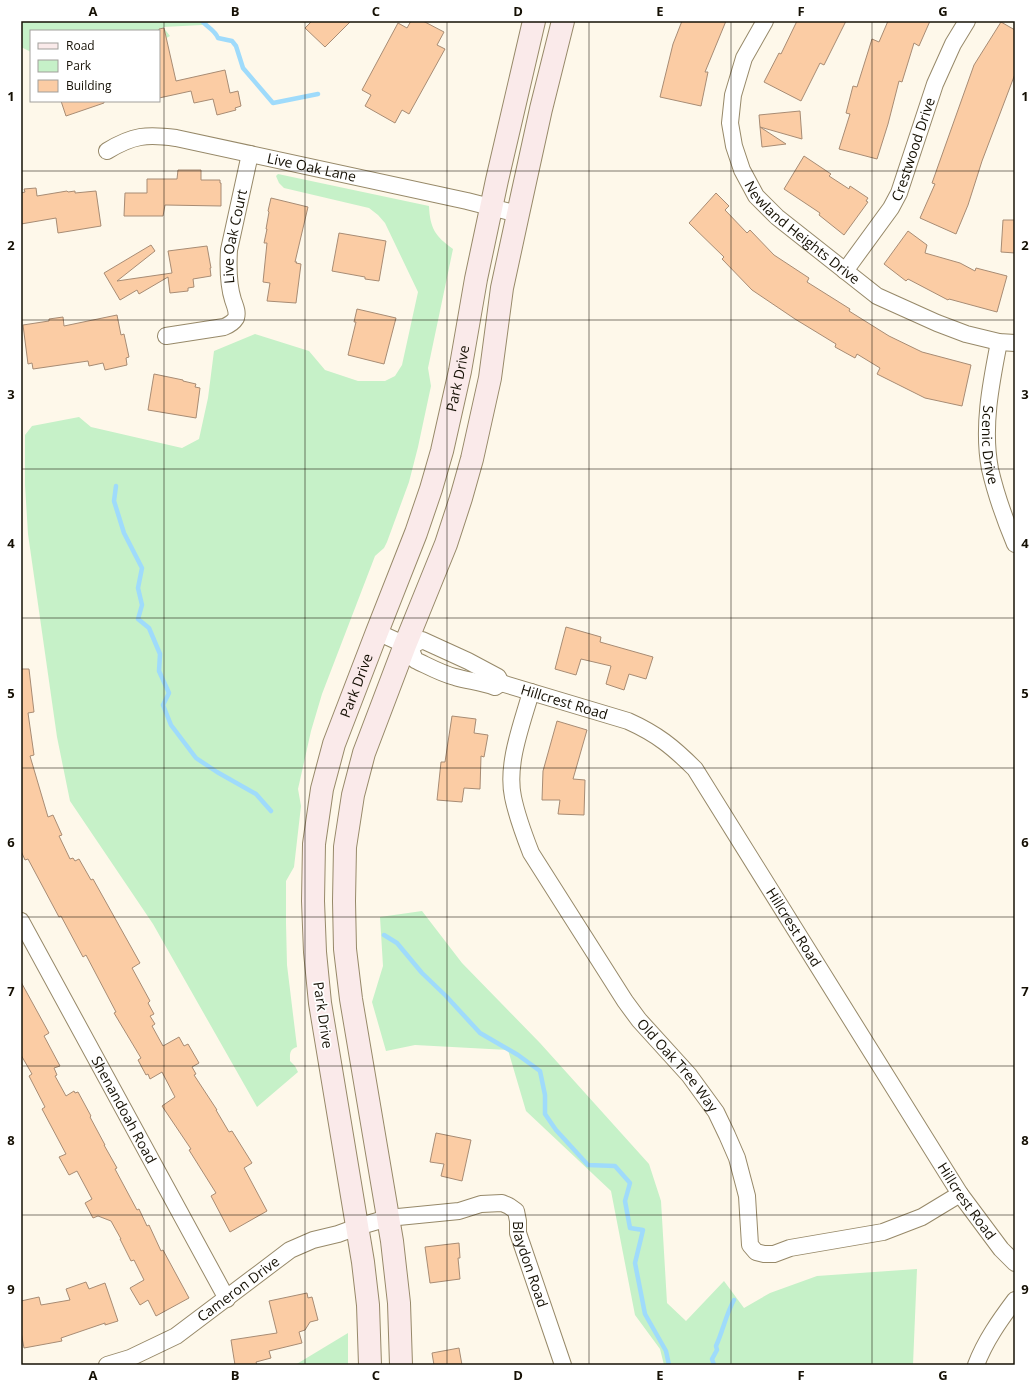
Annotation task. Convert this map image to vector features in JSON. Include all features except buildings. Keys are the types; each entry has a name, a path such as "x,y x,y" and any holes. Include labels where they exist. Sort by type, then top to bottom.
{"street":[{"name":"Park Drive","path":"401,1365 399,1303 373,1222 320,1003 314,944 314,844 322,789 334,744 416,533 442,451 460,371 476,279 534,21"},
{"name":"Park Drive","path":"370,1365 368,1305 373,1222 345,949 345,847 353,795 364,754 408,646 446,544 472,458 490,378 502,288 541,109 563,21"},
{"name":"Newland Heights Drive","path":"765,21 744,58 733,95 730,123 734,146 742,170 756,196 777,217 877,296 937,323 966,334 999,342 1015,343"},
{"name":"Crestwood Drive","path":"845,271 891,208 899,193 935,84 953,44 967,21"},
{"name":"Live Oak Lane","path":"107,151 122,142 137,137 155,135 176,138 518,214"},
{"name":"Live Oak Court","path":"166,336 224,327 232,324 236,317 236,309 230,283 228,265 229,250 250,154"},
{"name":"Scenic Drive","path":"999,342 991,385 987,435 990,468 1000,506 1015,544"},
{"path":"377,632 408,646"},
{"name":"Hillcrest Road","path":"501,683 495,687 455,677 415,660 408,646 422,640 469,661 498,677 501,683 628,721 647,730 665,742 695,769 960,1194 1001,1248 1015,1263"},
{"path":"462,678 469,661"},
{"name":"Old Oak Tree Way","path":"531,692 517,741 512,775 512,796 531,853 625,1001 639,1020 689,1075 716,1112 737,1158 747,1196 750,1245 756,1252 774,1254 790,1248 883,1232 922,1217 960,1194"},
{"name":"Shenandoah Road","path":"21,921 227,1298"},
{"name":"Blaydon Road","path":"373,1222 459,1211 481,1204 492,1203 502,1203 516,1211 518,1233 564,1365"},
{"name":"Cameron Drive","path":"106,1365 130,1358 176,1336 290,1250 313,1240 338,1234 373,1222"},
{"path":"976,1365 999,1321 1015,1300"}],"green space":[{"path":"21,21 213,21 202,25 163,27 170,36 160,41 160,30 30,30 30,52 21,47"},
{"path":"278,174 429,206 432,226 442,240 453,249 428,368 431,386 409,482 387,542 384,548 375,556 322,694 311,731 298,789 301,806 294,867 286,881 286,923 287,965 297,1047 291,1051 290,1061 298,1072 257,1107 153,924 70,801 57,737 28,534 25,485 25,435 32,426 79,417 91,427 182,448 199,439 208,398 214,351 255,334 309,351 325,370 358,381 385,381 395,376 402,365 418,292 385,223 369,208 284,188 279,183 276,176"},
{"path":"422,911 462,963 540,1043 649,1164 661,1201 667,1303 686,1321 724,1281 744,1308 770,1293 817,1276 917,1269 913,1365 664,1365 660,1349 635,1315 611,1191 526,1111 508,1050 415,1045 386,1051 372,1002 383,966 380,917"},
{"path":"348,1333 348,1365 295,1365"}],"waterway":[{"path":"202,21 217,35 218,38 232,41 236,46 243,68 273,103 318,94"},
{"path":"116,486 114,501 124,533 142,568 138,588 142,605 138,619 149,628 160,654 159,671 169,693 163,705 171,725 196,758 217,772 256,794 271,811"},
{"path":"384,935 397,943 422,973 446,996 480,1033 518,1055 540,1071 545,1095 545,1114 556,1130 588,1165 615,1166 630,1183 625,1201 630,1228 643,1230 635,1263 645,1314 666,1351 669,1365"},
{"path":"714,1365 712,1359 717,1350 716,1346 734,1300"}]}
